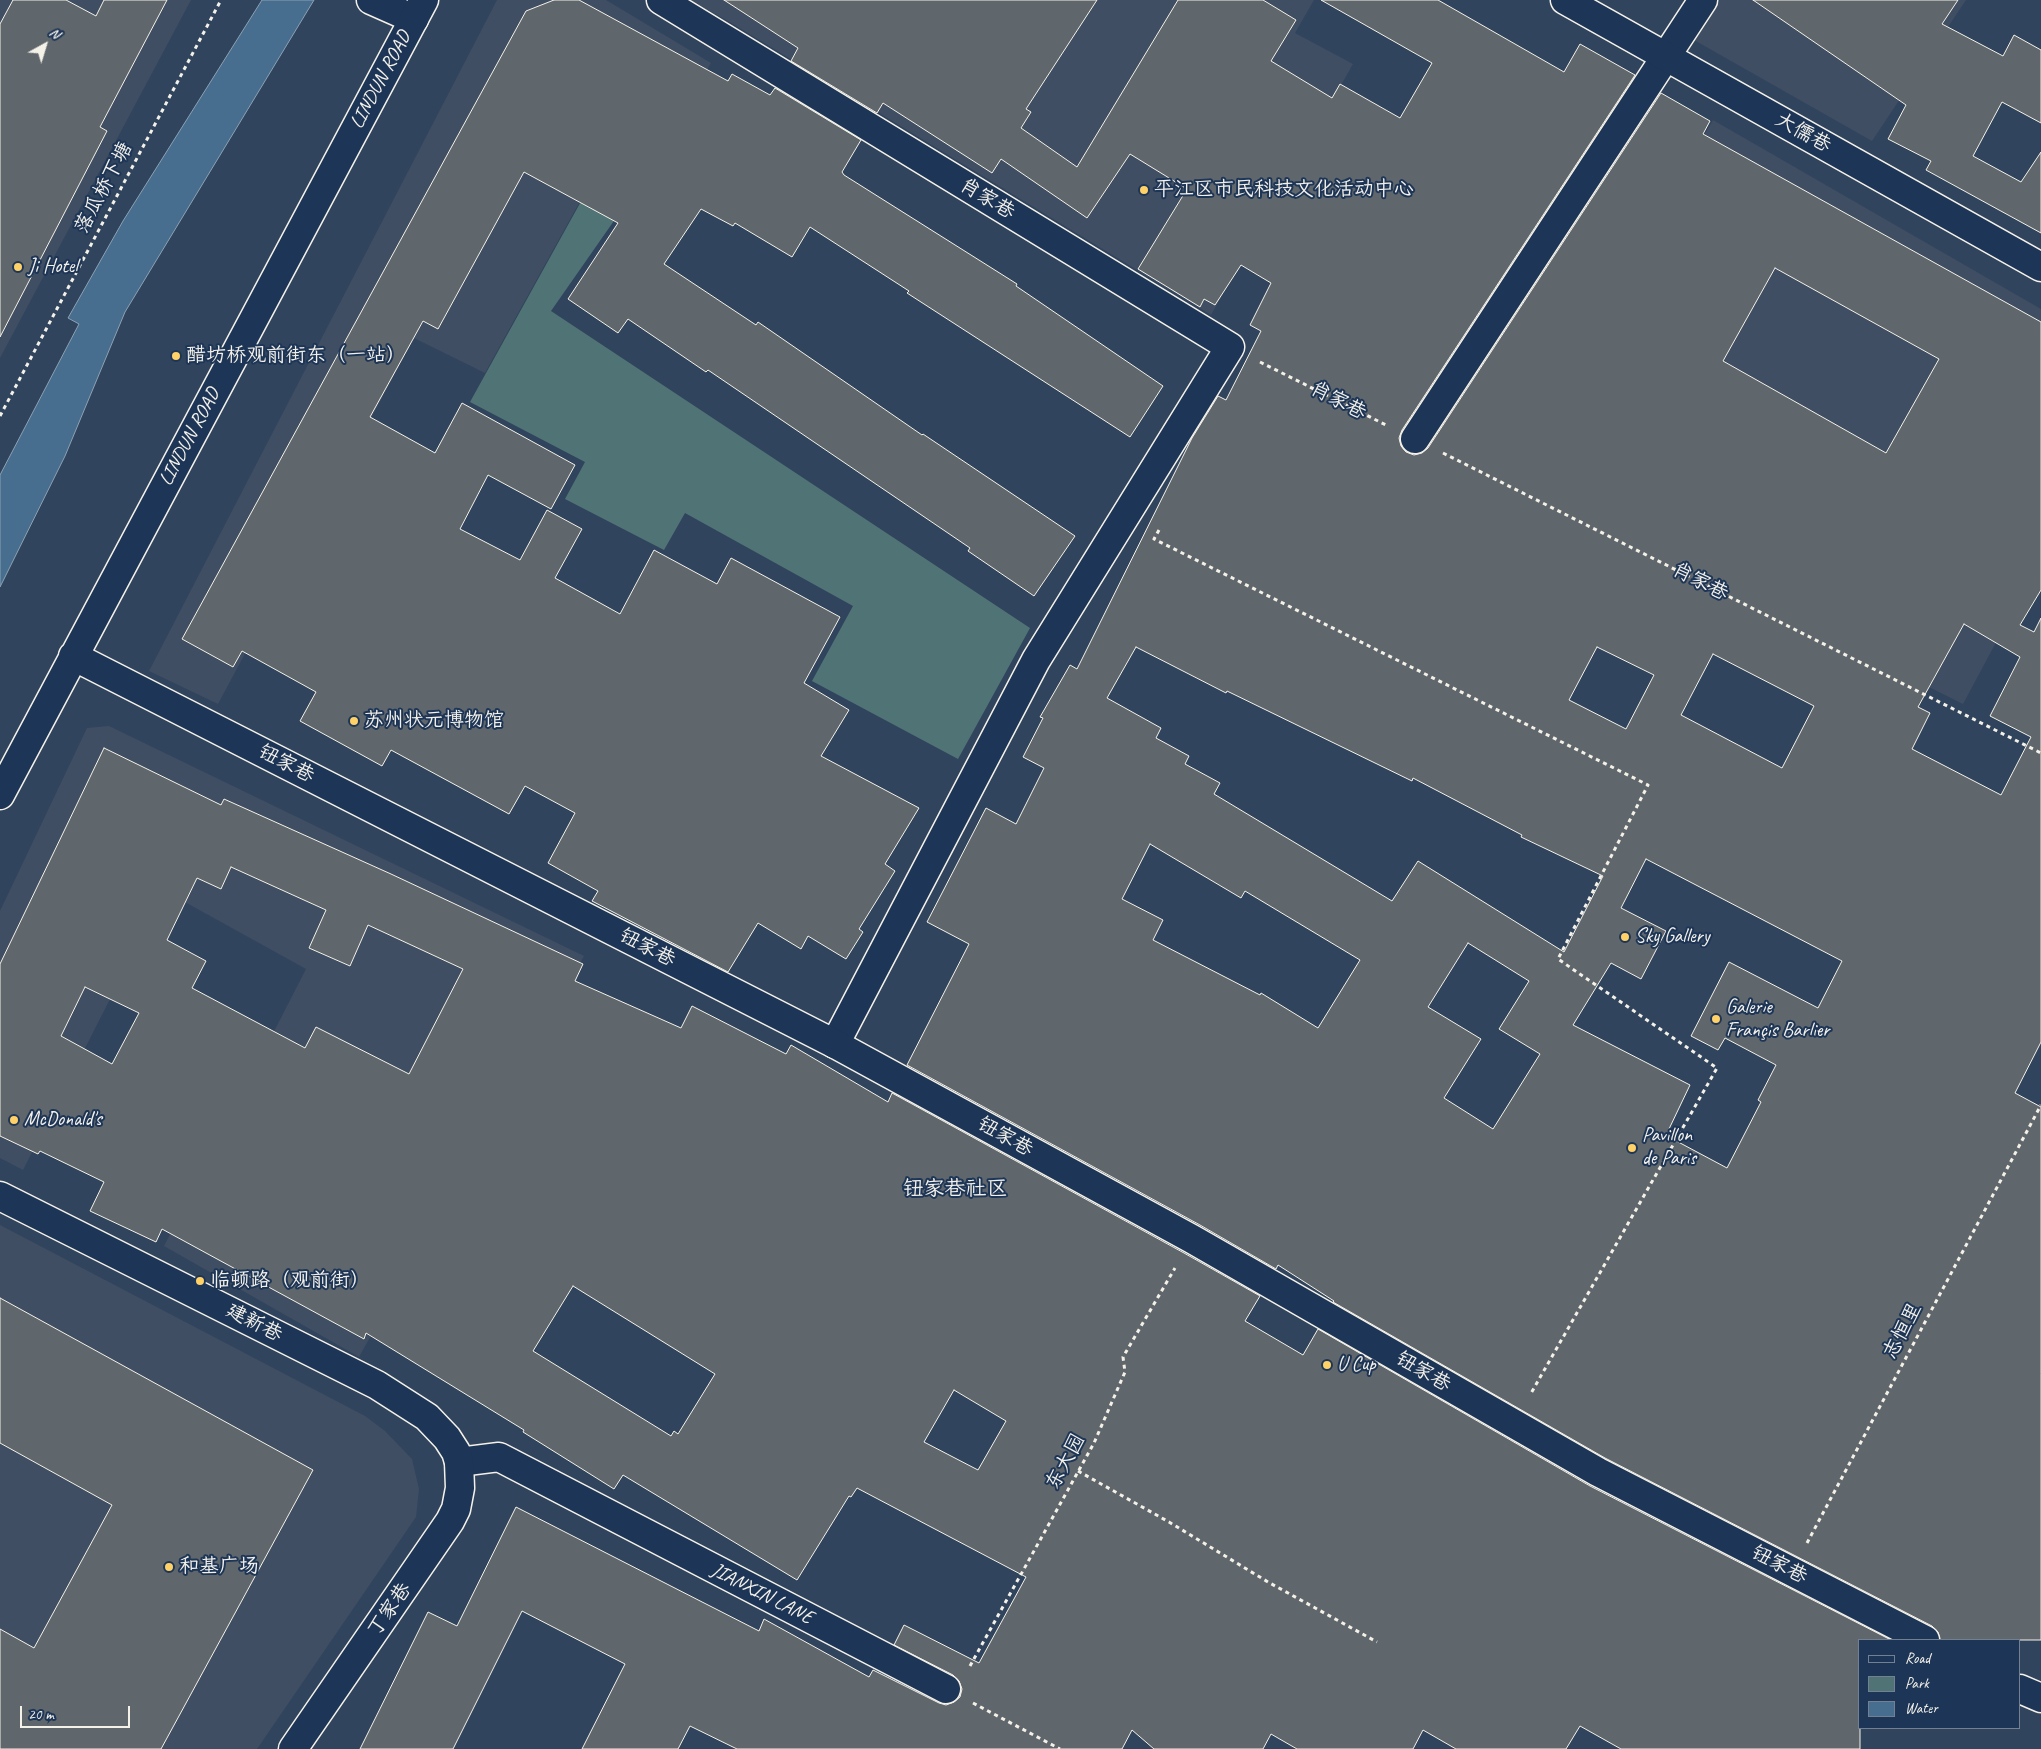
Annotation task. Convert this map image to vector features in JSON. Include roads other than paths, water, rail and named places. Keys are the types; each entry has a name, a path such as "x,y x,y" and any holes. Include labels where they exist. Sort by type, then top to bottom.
{"street":[{"path":"371,0 419,10"},
{"name":"肖家巷","path":"661,0 1230,347 1036,660 836,1044"},
{"name":"大儒巷","path":"1565,0 2041,267"},
{"path":"1415,439 1703,0"},
{"name":"LINDUN ROAD","path":"0,794 8,761 73,656 419,10"},
{"name":"钮家巷","path":"73,656 836,1044 1192,1239 1598,1472 1923,1639"},
{"name":"建新巷","path":"0,1196 377,1384 427,1417 447,1438 460,1462"},
{"name":"JIANXIN LANE","path":"460,1462 499,1457 946,1689"},
{"name":"丁家巷","path":"293,1749 444,1532 456,1510 461,1477 460,1462"},
{"path":"2021,1689 2041,1698"}],"water":[{"path":"262,0 314,0 125,312 65,456 0,587 0,475 79,324 68,318 123,221"}],"place":[{"name":"平江区市民科技文化活动中心","path":"1144,190"},
{"name":"Ji Hotel","path":"18,267"},
{"name":"醋坊桥观前街东（一站）","path":"176,356"},
{"name":"苏州状元博物馆","path":"354,721"},
{"name":"Sky Gallery","path":"1625,937"},
{"name":"Galerie Françis Barlier","path":"1716,1019"},
{"name":"McDonald's","path":"14,1120"},
{"name":"Pavillon de Paris","path":"1632,1148"},
{"name":"临顿路（观前街）","path":"200,1281"},
{"name":"U Cup","path":"1327,1365"},
{"name":"和基广场","path":"169,1567"}],"district":[{"name":"钮家巷社区","path":"955,1189"}]}
